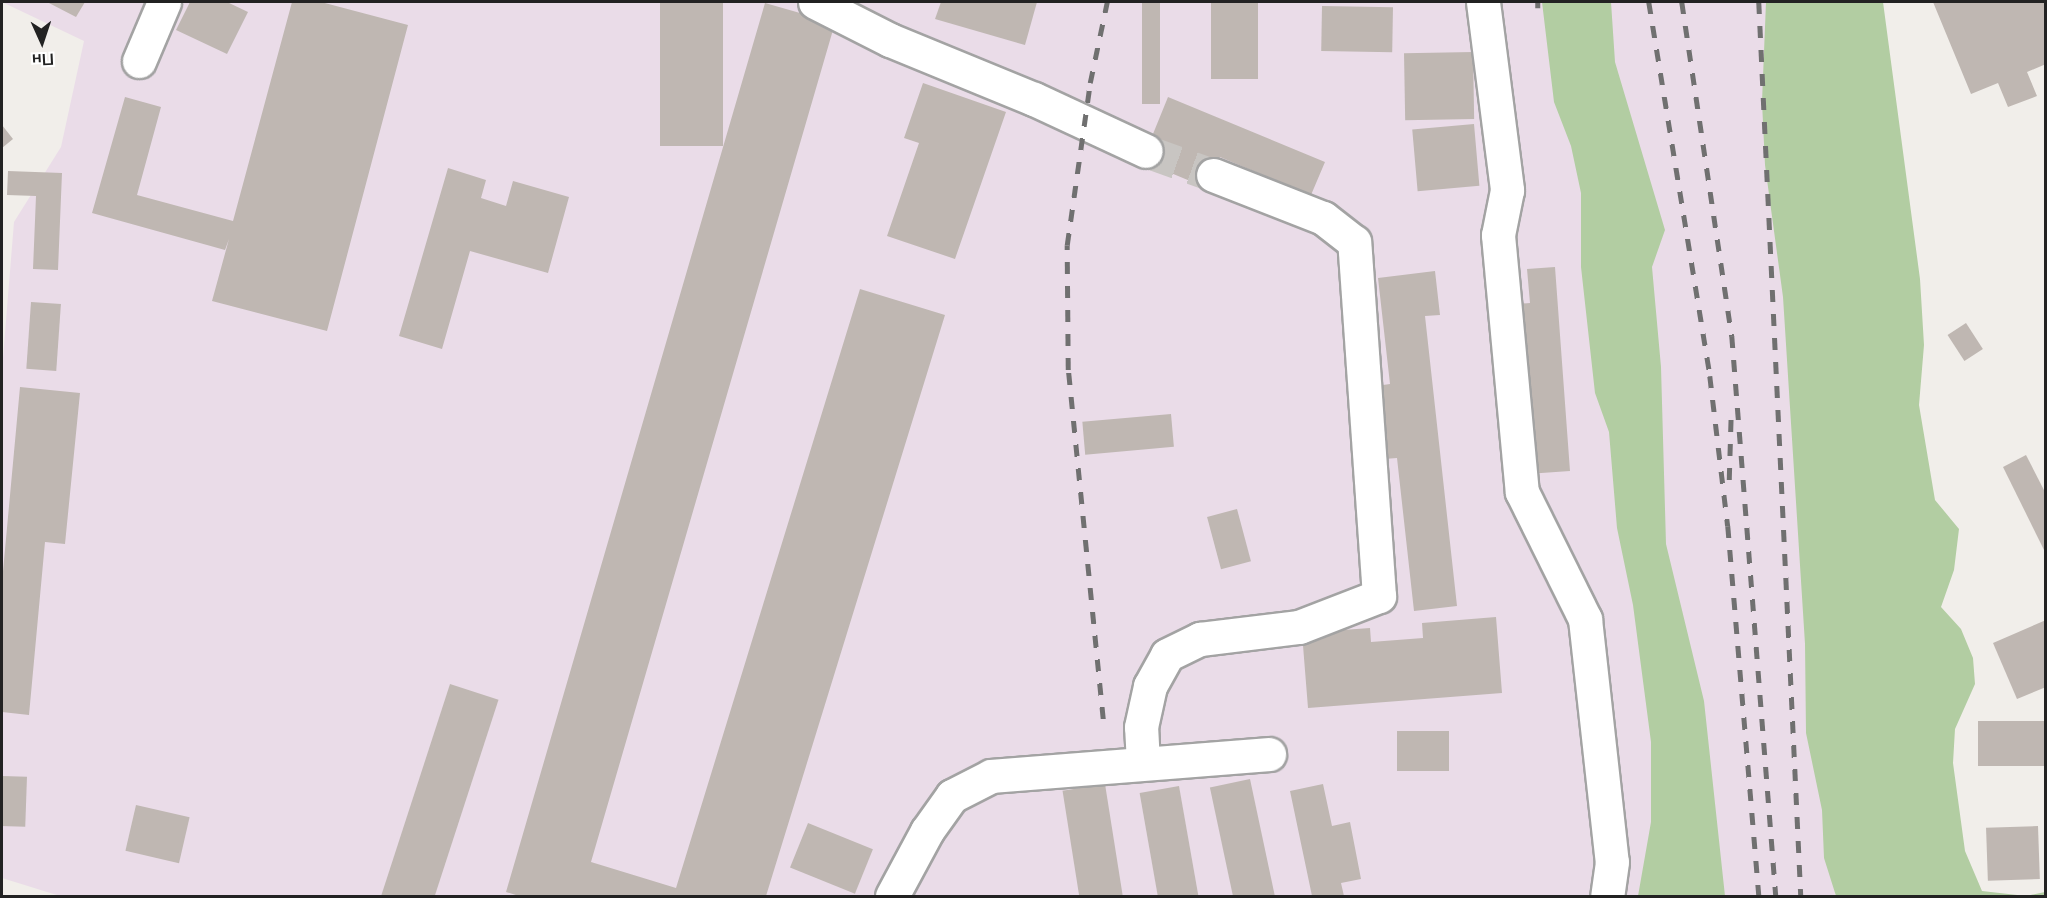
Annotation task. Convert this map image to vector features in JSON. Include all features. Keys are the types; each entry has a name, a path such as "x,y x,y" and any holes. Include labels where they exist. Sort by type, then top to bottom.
{"lane":[{"path":"139,61 164,2"},
{"path":"815,2 890,40 1034,99 1146,151"},
{"path":"1483,2 1507,190 1498,235 1522,492 1585,619 1612,862 1607,897"},
{"path":"1143,763 1141,727 1150,686 1167,655 1200,639 1299,627 1379,596 1354,242 1323,218 1213,175"},
{"path":"892,897 927,831 952,796 991,776 1269,754"}],"shaded area":[{"path":"2,2 1797,2 1835,896 60,896 2,878 2,370 14,222 61,147 84,41"}],"green space":[{"path":"1542,2 1611,2 1615,62 1665,230 1652,267 1661,367 1666,544 1704,701 1725,896 1638,896 1651,822 1651,742 1633,605 1617,528 1609,432 1595,393 1581,267 1581,193 1571,146 1554,102"},
{"path":"1766,2 1883,2 1920,279 1924,345 1919,405 1935,500 1959,529 1954,570 1941,607 1961,629 1973,658 1975,684 1955,729 1953,763 1965,851 1982,891 2026,896 1836,896 1824,858 1822,810 1806,733 1805,644 1783,297 1765,165 1762,102"},
{"path":"2045,892 2045,896 2026,896"}],"building":[{"path":"47,2 85,2 76,17"},
{"path":"190,2 227,2 248,12 227,54 176,30"},
{"path":"292,2 321,2 408,25 327,331 212,301 229,239 225,250 92,213 125,97 161,107 137,195 233,221"},
{"path":"660,2 723,2 723,146 660,146"},
{"path":"941,2 1037,2 1025,45 935,19"},
{"path":"1142,2 1160,2 1160,104 1142,104"},
{"path":"1211,2 1258,2 1258,79 1211,79"},
{"path":"1933,2 2046,2 2046,64 2027,72 2037,96 2008,107 1998,83 1971,94"},
{"path":"765,3 835,23 591,862 676,888 860,289 945,315 766,896 519,896 506,892"},
{"path":"1322,6 1393,7 1392,52 1321,51"},
{"path":"1473,52 1474,119 1405,120 1404,53"},
{"path":"923,83 1006,112 955,259 887,236 919,143 904,138"},
{"path":"1168,97 1325,162 1311,195 1220,157 1207,188 1142,161"},
{"path":"1474,124 1479,186 1418,191 1412,129"},
{"path":"2,125 13,139 2,148"},
{"path":"448,168 486,180 481,198 506,206 513,181 569,197 548,273 470,251 442,349 399,336"},
{"path":"8,171 62,173 58,270 33,269 36,196 7,195"},
{"path":"1555,267 1570,471 1527,474 1514,304 1530,303 1527,269"},
{"path":"1435,271 1440,315 1425,316 1457,606 1414,611 1397,458 1384,459 1376,386 1390,384 1378,278"},
{"path":"31,302 61,304 56,371 26,369"},
{"path":"1966,323 1983,349 1964,361 1948,335"},
{"path":"20,387 80,393 65,544 45,542 29,715 2,712 2,582"},
{"path":"1171,414 1174,447 1085,455 1082,422"},
{"path":"2026,455 2046,494 2046,554 2003,467"},
{"path":"1237,509 1251,561 1221,569 1207,517"},
{"path":"1496,617 1502,693 1308,708 1302,633 1370,628 1371,642 1423,638 1422,623"},
{"path":"2046,620 2046,687 2017,699 1993,643"},
{"path":"450,684 499,700 435,896 381,896"},
{"path":"1978,721 2046,721 2046,766 1978,766"},
{"path":"1397,731 1449,731 1449,771 1397,771"},
{"path":"2,776 27,777 25,827 2,826"},
{"path":"1250,779 1275,896 1233,896 1210,788"},
{"path":"1105,784 1123,896 1079,896 1063,791"},
{"path":"1323,784 1332,826 1350,822 1361,879 1341,883 1344,896 1312,896 1290,791"},
{"path":"1179,786 1198,896 1158,896 1140,793"},
{"path":"136,805 190,817 179,863 125,851"},
{"path":"808,823 873,849 855,894 790,868"},
{"path":"2038,826 2040,879 1988,881 1986,828"}],"tunnel":[{"path":"1146,151 1213,175"}],"railway":[{"path":"1103,719 1068,370 1067,245 1090,83 1107,2"},
{"path":"1538,2 1538,8"},
{"path":"1649,2 1710,376 1728,526 1759,896"},
{"path":"1682,2 1732,336 1776,896"},
{"path":"1759,2 1801,896"},
{"path":"1729,480 1731,411"}]}
